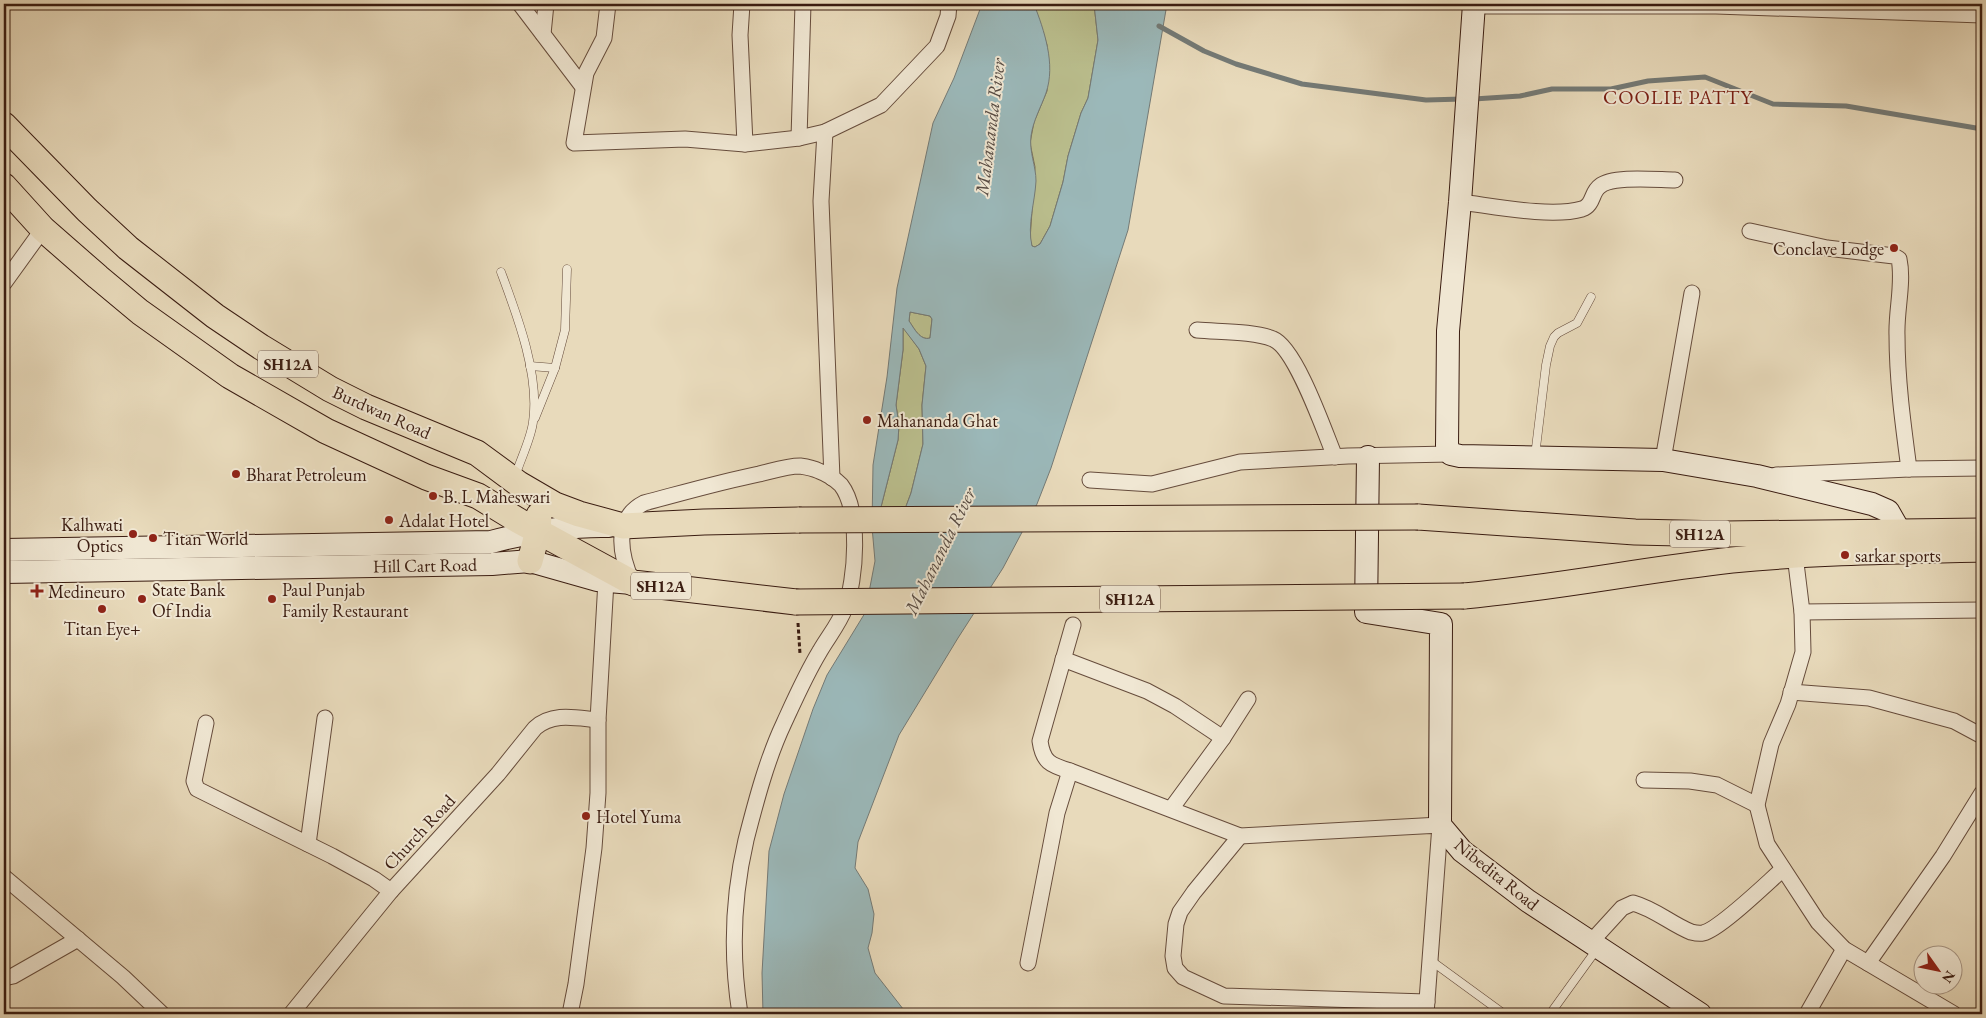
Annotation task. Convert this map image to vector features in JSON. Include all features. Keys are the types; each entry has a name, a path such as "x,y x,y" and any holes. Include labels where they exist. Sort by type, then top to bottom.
{"main road":[{"name":"Burdwan Road","path":"4,125 87,210 128,248 215,316 268,352 366,408 477,453 536,495 579,514 623,526"},
{"name":"SH12A","path":"4,186 43,229 98,277 140,312 230,376 326,431 426,477 478,496 538,531"},
{"path":"530,561 538,531 539,507 536,495"},
{"name":"Hill Cart Road","path":"623,526 800,520 1418,517 1635,532 1724,534 1900,532"},
{"name":"SH12A","path":"1900,532 1982,530"},
{"name":"Hill Cart Road","path":"538,531 633,583 796,602"},
{"name":"SH12A","path":"796,602 1464,596 1525,590 1680,566 1795,555 1982,549"}],"street":[{"path":"520,4 584,87"},
{"path":"543,34 546,4"},
{"path":"608,4 604,38 586,72 574,143 685,139 745,144 799,138 825,132 881,105 937,46 948,16 949,4"},
{"path":"742,4 740,35 745,144"},
{"path":"799,138 803,4"},
{"path":"1451,454 1447,446 1448,331 1460,202 1474,5 1716,6 1982,15"},
{"path":"825,132 821,201 832,478"},
{"path":"1460,202 1531,211 1571,211 1588,206 1596,190 1606,182 1620,180 1675,180"},
{"path":"4,284 43,229"},
{"path":"1750,231 1827,248 1894,256 1899,259 1900,274 1896,322 1897,374 1909,469"},
{"path":"1663,460 1692,293"},
{"path":"1197,330 1275,339 1285,349 1296,366 1335,457"},
{"path":"1090,480 1152,484 1240,462 1335,457 1451,454 1460,456 1663,460 1758,476 1872,504 1888,511 1900,532"},
{"name":"Nibedita Road","path":"1368,457 1366,612 1441,624 1440,825 1462,851 1528,901 1700,1014"},
{"path":"633,583 625,566 622,552 623,526 635,509 644,503 738,479 800,466 820,471 832,478 842,486 846,494 851,512 854,551 851,584 844,611 802,685 782,725 763,780 742,859 737,888 735,926 735,985 740,1014"},
{"path":"1758,476 1909,469 1982,468"},
{"name":"Hill Cart Road","path":"4,550 491,542 538,531 578,527 623,526"},
{"path":"1795,555 1802,612 1803,652 1792,692 1771,744 1757,805 1767,844 1818,922 1844,950 1954,1014"},
{"name":"Hill Cart Road","path":"4,572 492,564 530,561 606,581 633,583"},
{"path":"570,1014 594,848 598,793 598,720 606,581"},
{"path":"1802,612 1982,610"},
{"path":"1073,625 1040,741 1042,755 1053,766 1240,836 1440,825 1427,1008 1224,996 1184,977 1175,968 1173,956 1176,924 1180,912 1240,836"},
{"path":"1063,659 1147,691 1175,706 1223,738"},
{"path":"1792,692 1869,698 1954,722 1982,736"},
{"path":"1171,809 1223,738 1248,699"},
{"name":"Church Road","path":"291,1014 391,891 498,774 541,723 557,717 598,720"},
{"path":"308,844 325,718"},
{"path":"206,724 194,781 197,789 368,875 391,891"},
{"path":"1028,963 1057,813 1070,771"},
{"path":"1644,780 1690,781 1717,785 1757,805"},
{"path":"1868,963 1943,856 1982,793"},
{"path":"1594,945 1622,908 1633,903 1652,910 1690,932 1701,934 1713,929 1783,869"},
{"path":"4,877 123,977 162,1014"},
{"path":"4,978 13,976 78,939"},
{"path":"1807,1014 1844,950"}],"lane":[{"path":"514,480 533,422 555,368 565,330 567,269"},
{"path":"502,272 518,320 530,366 533,390 533,422"},
{"path":"1535,456 1550,346 1558,333 1577,324 1591,297"},
{"path":"530,366 555,368"},
{"path":"1550,1014 1594,945"},
{"path":"1430,960 1504,1014"}],"path":[{"path":"796,602 802,685"}],"green space":[{"path":"1034,4 1094,4 1098,40 1088,98 1081,113 1068,156 1063,182 1050,226 1040,244 1035,247 1032,246 1030,240 1035,167 1030,143 1034,122 1047,91 1048,75 1047,45"},
{"path":"910,312 930,316 932,319 930,338 923,338 915,330 909,321"},
{"path":"903,327 919,349 926,366 922,405 923,444 911,493 905,509 880,519 881,507 898,440 899,425 896,405 903,350"}],"water":[{"name":"Mahananda River","path":"982,4 1034,4 1048,47 1050,71 1046,93 1035,119 1031,136 1036,181 1030,230 1032,246 1035,247 1040,244 1050,226 1063,182 1068,156 1081,113 1088,98 1098,40 1094,4 1167,4 1128,230 1051,468 1037,504 1003,568 899,735 858,842 855,868 868,889 874,914 868,948 875,973 907,1014 763,1014 762,973 769,851 784,794 813,709 827,675 865,613 875,561 872,527 873,465 887,377 897,288 933,123 954,78","holes":["910,312 930,316 932,319 930,338 923,338 915,330 909,321","903,328 919,349 926,366 922,405 923,444 911,493 905,509 880,519 881,507 898,440 899,425 896,405 903,350"]}],"waterway":[{"path":"1159,26 1204,51 1236,64 1302,84 1426,100 1463,99"},
{"path":"1474,99 1520,96 1552,89 1611,89 1648,81 1705,77 1773,104 1846,106 1982,129"}],"place":[{"name":"Conclave Lodge","path":"1894,248"},
{"name":"Mahananda Ghat","path":"867,420"},
{"name":"Bharat Petroleum","path":"236,474"},
{"name":"B. L Maheswari","path":"433,496"},
{"name":"Adalat Hotel","path":"389,520"},
{"name":"Kalhwati Optics","path":"133,534"},
{"name":"Titan World","path":"153,538"},
{"name":"sarkar sports","path":"1845,555"},
{"name":"Medineuro","path":"37,591"},
{"name":"State Bank Of India","path":"142,599"},
{"name":"Paul Punjab Family Restaurant","path":"272,599"},
{"name":"Titan Eye+","path":"102,609"},
{"name":"Hotel Yuma","path":"586,816"}],"district":[{"name":"COOLIE PATTY","path":"1678,97"}]}
